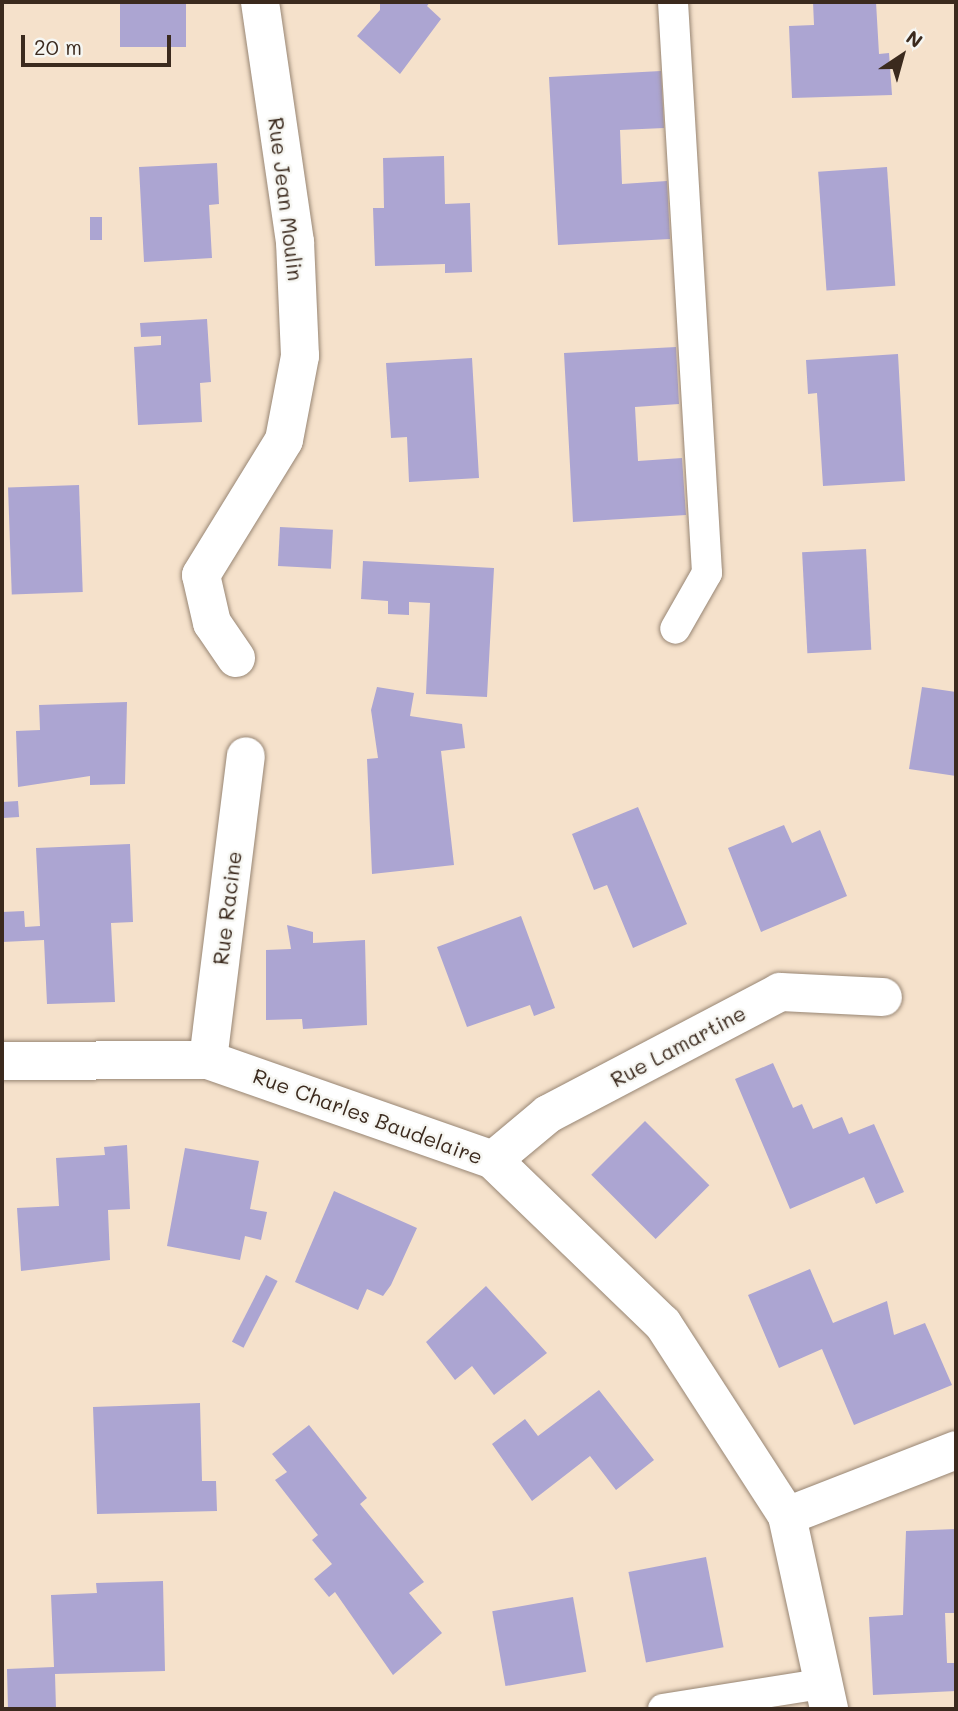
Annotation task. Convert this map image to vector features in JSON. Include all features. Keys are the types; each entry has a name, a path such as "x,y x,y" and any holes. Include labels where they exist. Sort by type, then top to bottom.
{"street":[{"name":"Rue Jean Moulin","path":"236,658 212,623 201,575 284,440 300,356 295,242 260,2"},
{"name":"Rue Racine","path":"208,1060 246,756"},
{"name":"Rue Lamartine","path":"493,1160 548,1114 780,992 883,997"},
{"name":"Rue Charles Baudelaire","path":"2,1061 208,1060 493,1160 663,1324 786,1516 828,1696"},
{"path":"786,1516 956,1450"}],"lane":[{"path":"673,2 707,573 675,629"},
{"path":"663,1709 828,1696"}],"building":[{"path":"120,2 186,2 186,47 120,47"},
{"path":"380,2 430,2 427,6 441,19 400,74 357,36 380,10"},
{"path":"813,2 876,2 879,54 889,53 892,95 792,98 789,26 814,25"},
{"path":"661,71 664,128 620,130 622,184 667,181 670,239 558,245 549,77"},
{"path":"444,156 445,204 470,203 472,272 445,273 445,264 375,266 373,208 384,208 383,158"},
{"path":"217,163 219,204 209,205 212,258 144,262 139,167"},
{"path":"887,167 895,286 826,291 818,172"},
{"path":"90,217 102,217 102,240 90,240"},
{"path":"207,319 211,382 200,383 202,422 138,425 134,347 161,345 161,336 141,337 140,323"},
{"path":"676,347 679,404 635,407 638,461 682,458 686,515 573,522 564,353"},
{"path":"898,354 905,481 823,486 817,393 808,394 806,360"},
{"path":"472,358 479,478 409,482 407,437 391,438 386,363"},
{"path":"79,485 83,592 12,594 8,487"},
{"path":"280,527 333,530 331,569 278,566"},
{"path":"866,549 871,650 807,653 802,552"},
{"path":"363,561 494,568 487,697 426,694 430,603 409,602 409,615 388,614 388,601 361,599"},
{"path":"377,687 414,693 410,716 462,724 465,748 441,751 454,865 372,874 367,759 378,758 371,710"},
{"path":"922,687 956,692 956,776 909,769"},
{"path":"127,702 125,784 90,785 90,776 18,787 16,731 40,730 39,705"},
{"path":"18,801 19,817 3,818 2,802"},
{"path":"638,807 687,924 633,948 607,885 594,890 572,834"},
{"path":"784,825 792,843 820,830 847,896 761,932 728,848"},
{"path":"130,844 133,922 111,923 115,1002 47,1004 44,940 2,942 2,912 24,911 25,927 40,926 36,848"},
{"path":"521,916 555,1008 534,1016 530,1005 467,1027 437,947"},
{"path":"287,925 313,932 313,943 365,940 367,1025 303,1029 302,1019 266,1020 266,950 291,949"},
{"path":"773,1063 793,1108 802,1104 813,1129 842,1117 849,1134 874,1124 904,1192 876,1204 864,1177 790,1209 735,1079"},
{"path":"645,1121 709,1185 656,1239 591,1175"},
{"path":"127,1145 130,1209 108,1210 110,1260 21,1271 17,1208 59,1206 56,1158 105,1155 104,1147"},
{"path":"185,1148 259,1161 250,1209 267,1212 261,1240 245,1236 240,1260 167,1246"},
{"path":"334,1191 417,1228 391,1285 383,1296 367,1289 358,1310 295,1282"},
{"path":"810,1269 833,1323 887,1301 894,1335 925,1323 952,1385 854,1425 822,1349 779,1368 748,1295"},
{"path":"266,1275 278,1281 244,1348 232,1342"},
{"path":"486,1286 547,1353 494,1395 472,1366 455,1380 426,1342"},
{"path":"599,1390 654,1460 616,1490 590,1456 532,1501 492,1444 525,1419 538,1436"},
{"path":"200,1403 202,1481 216,1481 217,1511 97,1514 93,1407"},
{"path":"309,1425 367,1498 360,1504 424,1582 409,1593 442,1633 393,1675 335,1592 329,1597 314,1579 332,1564 312,1540 318,1535 275,1480 287,1472 272,1454"},
{"path":"956,1529 956,1613 945,1613 947,1663 956,1663 956,1691 873,1695 869,1617 903,1615 906,1531"},
{"path":"706,1557 724,1647 646,1662 628,1572"},
{"path":"163,1581 165,1671 55,1674 56,1709 8,1709 7,1669 54,1667 51,1595 97,1593 96,1583"},
{"path":"573,1597 586,1672 505,1686 492,1611"}]}
